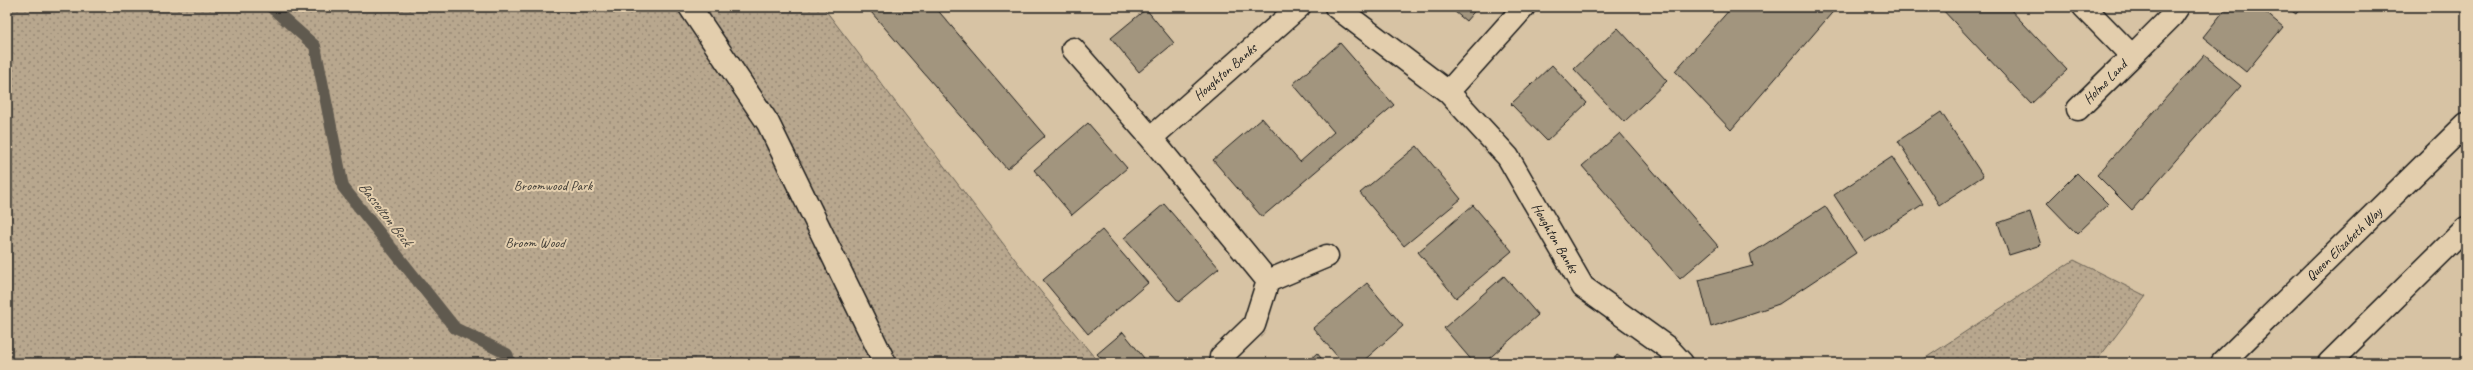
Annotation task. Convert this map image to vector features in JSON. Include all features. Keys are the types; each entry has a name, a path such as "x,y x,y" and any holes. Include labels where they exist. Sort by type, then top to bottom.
{"street":[{"path":"690,7 768,123 885,363"},
{"name":"Houghton Banks","path":"1150,138 1299,7"},
{"name":"Houghton Banks","path":"1336,7 1448,92 1508,157 1583,287 1668,348 1682,363"},
{"path":"1448,92 1524,7"},
{"name":"Holme Land","path":"2084,7 2132,56"},
{"name":"Holme Land","path":"2078,109 2172,16 2178,7"},
{"path":"1073,49 1150,138 1268,280"},
{"name":"Queen Elizabeth Way","path":"2222,363 2466,124"},
{"path":"2329,363 2466,228"},
{"path":"1268,280 1327,256"},
{"path":"1221,357 1254,325 1268,280"}],"green space":[{"name":"Broomwood Park","path":"7,7 823,7 1024,271 1099,363 7,363"},
{"path":"2074,260 2146,296 2095,363 1918,363"},
{"path":"2466,352 2466,363 2453,363"}],"building":[{"path":"878,7 935,7 1045,136 1007,169 871,12"},
{"path":"1449,7 1478,7 1466,21"},
{"path":"1732,7 1837,7 1731,130 1675,71"},
{"path":"1940,7 2008,7 2067,70 2031,104"},
{"path":"2227,7 2259,7 2283,27 2246,72 2203,37"},
{"path":"2286,7 2301,7 2296,14"},
{"path":"1146,9 1174,43 1139,72 1111,38"},
{"path":"1618,28 1667,81 1624,122 1574,69"},
{"path":"1340,43 1394,105 1262,217 1213,160 1262,118 1300,162 1334,132 1293,84"},
{"path":"2204,55 2241,86 2132,210 2097,175"},
{"path":"1552,65 1587,103 1547,141 1511,104"},
{"path":"1941,112 1983,176 1939,205 1898,141"},
{"path":"1088,123 1127,168 1072,215 1034,170"},
{"path":"1620,133 1718,246 1680,279 1582,166"},
{"path":"1417,146 1461,199 1404,246 1360,193"},
{"path":"1892,157 1923,204 1865,242 1834,195"},
{"path":"2077,173 2108,204 2077,234 2047,203"},
{"path":"1164,204 1219,268 1179,302 1124,238"},
{"path":"1473,205 1512,251 1456,298 1418,252"},
{"path":"1825,206 1856,253 1779,304 1711,327 1699,280 1753,266 1750,254"},
{"path":"2030,212 2041,245 2009,255 1998,223"},
{"path":"1102,230 1148,283 1088,334 1043,280"},
{"path":"1504,276 1538,315 1484,363 1474,363 1444,328"},
{"path":"1367,283 1403,326 1361,363 1343,363 1313,328"},
{"path":"1123,332 1144,358 1138,363 1105,363 1097,354"},
{"path":"1317,353 1325,363 1306,363"},
{"path":"1617,355 1629,363 1611,363"}],"waterway":[{"name":"Basselton Beck","path":"271,7 315,46 343,187 455,328 507,354 510,363"}],"park label":[{"name":"Broom Wood","path":"535,242"}]}
